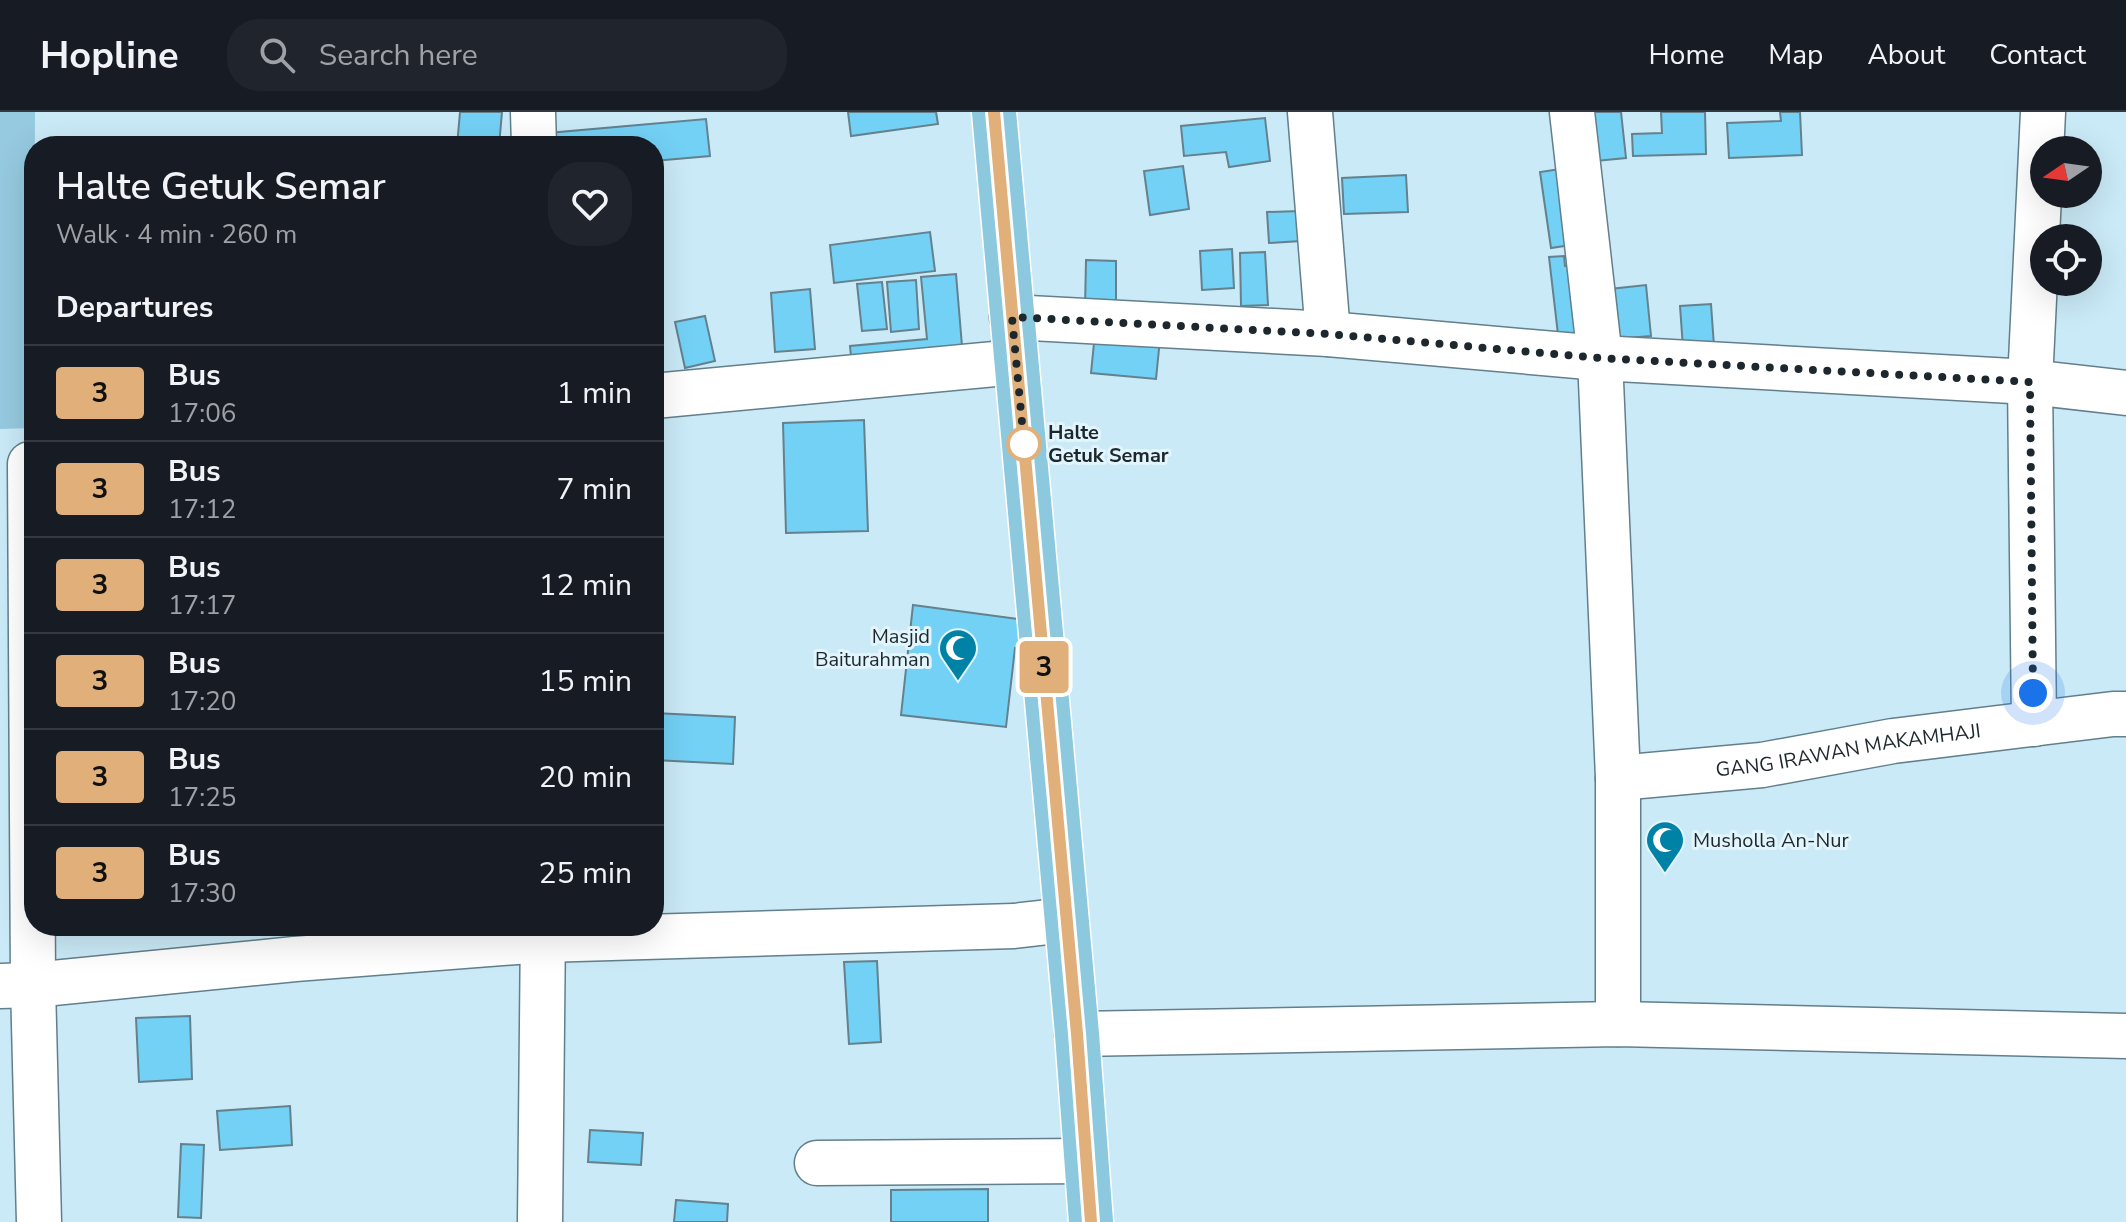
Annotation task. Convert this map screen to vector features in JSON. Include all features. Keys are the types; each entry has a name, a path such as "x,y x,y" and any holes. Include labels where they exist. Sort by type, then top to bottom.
{"main road":[{"path":"994,112 1077,1034 1091,1222"}],"street":[{"path":"533,112 534,136"},
{"path":"1310,112 1328,334"},
{"path":"1572,112 1600,358 1618,778 1618,1024"},
{"path":"2034,724 2030,382 2043,112"},
{"path":"1012,317 1328,334 1600,358 2030,382 2126,393"},
{"path":"664,395 1016,362"},
{"path":"21,464 17,986 39,1222"},
{"name":"GANG IRAWAN MAKAMHAJI","path":"1618,778 1762,765 1893,741 2126,714"},
{"path":"664,931 1014,926 1066,920"},
{"path":"17,986 514,936"},
{"path":"540,1222 543,936"},
{"path":"1077,1034 1618,1024 2126,1036"},
{"path":"817,1163 1086,1161"}],"shaded area":[{"path":"0,112 35,112 35,136 24,136 24,428 0,429"}],"building":[{"path":"460,112 502,112 500,136 458,136"},
{"path":"848,112 936,112 938,124 851,136"},
{"path":"1591,112 1621,112 1626,158 1596,161"},
{"path":"1661,112 1705,112 1706,154 1633,156 1632,134 1662,133"},
{"path":"1780,112 1800,112 1802,155 1729,158 1727,123 1781,121"},
{"path":"1265,118 1270,161 1229,167 1226,152 1184,156 1181,126"},
{"path":"706,119 710,156 664,160 664,136 548,136 548,133"},
{"path":"1183,166 1189,209 1150,215 1144,171"},
{"path":"1574,167 1584,243 1551,248 1540,172"},
{"path":"1406,175 1408,212 1344,214 1342,178"},
{"path":"1300,211 1301,241 1269,243 1267,212"},
{"path":"930,232 935,271 834,283 830,245"},
{"path":"1232,249 1234,288 1202,290 1200,251"},
{"path":"1265,252 1268,305 1241,306 1240,253"},
{"path":"1564,256 1565,266 1587,264 1596,338 1559,343 1549,257"},
{"path":"1086,260 1116,261 1116,309 1085,308"},
{"path":"956,274 963,358 852,367 850,346 927,339 921,277"},
{"path":"916,280 919,329 891,332 887,282"},
{"path":"882,282 887,329 862,331 857,284"},
{"path":"1646,285 1651,336 1615,339 1610,289"},
{"path":"810,289 815,349 775,352 771,293"},
{"path":"1711,304 1715,360 1684,362 1680,306"},
{"path":"705,316 715,361 685,368 675,322"},
{"path":"1095,333 1160,339 1156,379 1091,373"},
{"path":"864,420 868,531 786,533 783,423"},
{"name":"Masjid Baiturahman","path":"913,605 1033,621 1031,650 1015,648 1006,727 901,715"},
{"path":"664,713 735,717 733,764 664,761"},
{"path":"877,961 881,1042 849,1044 844,962"},
{"path":"190,1016 192,1079 139,1082 136,1018"},
{"path":"290,1106 292,1145 220,1150 217,1111"},
{"path":"590,1130 643,1133 641,1165 588,1162"},
{"path":"181,1144 204,1145 201,1218 178,1217"},
{"path":"988,1189 988,1222 891,1222 891,1190"},
{"path":"676,1200 728,1204 727,1222 674,1222"}],"bus line":[{"name":"3","path":"994,112 1077,1034 1091,1222"}],"place":[{"name":"Halte Getuk Semar","path":"1024,444"},
{"name":"Masjid Baiturahman","path":"958,682"},
{"name":"Musholla An-Nur","path":"1665,874"}],"route":[{"path":"1024,444 1025,454 1012,317 1328,334 1600,358 2030,382 2033,693"}]}
